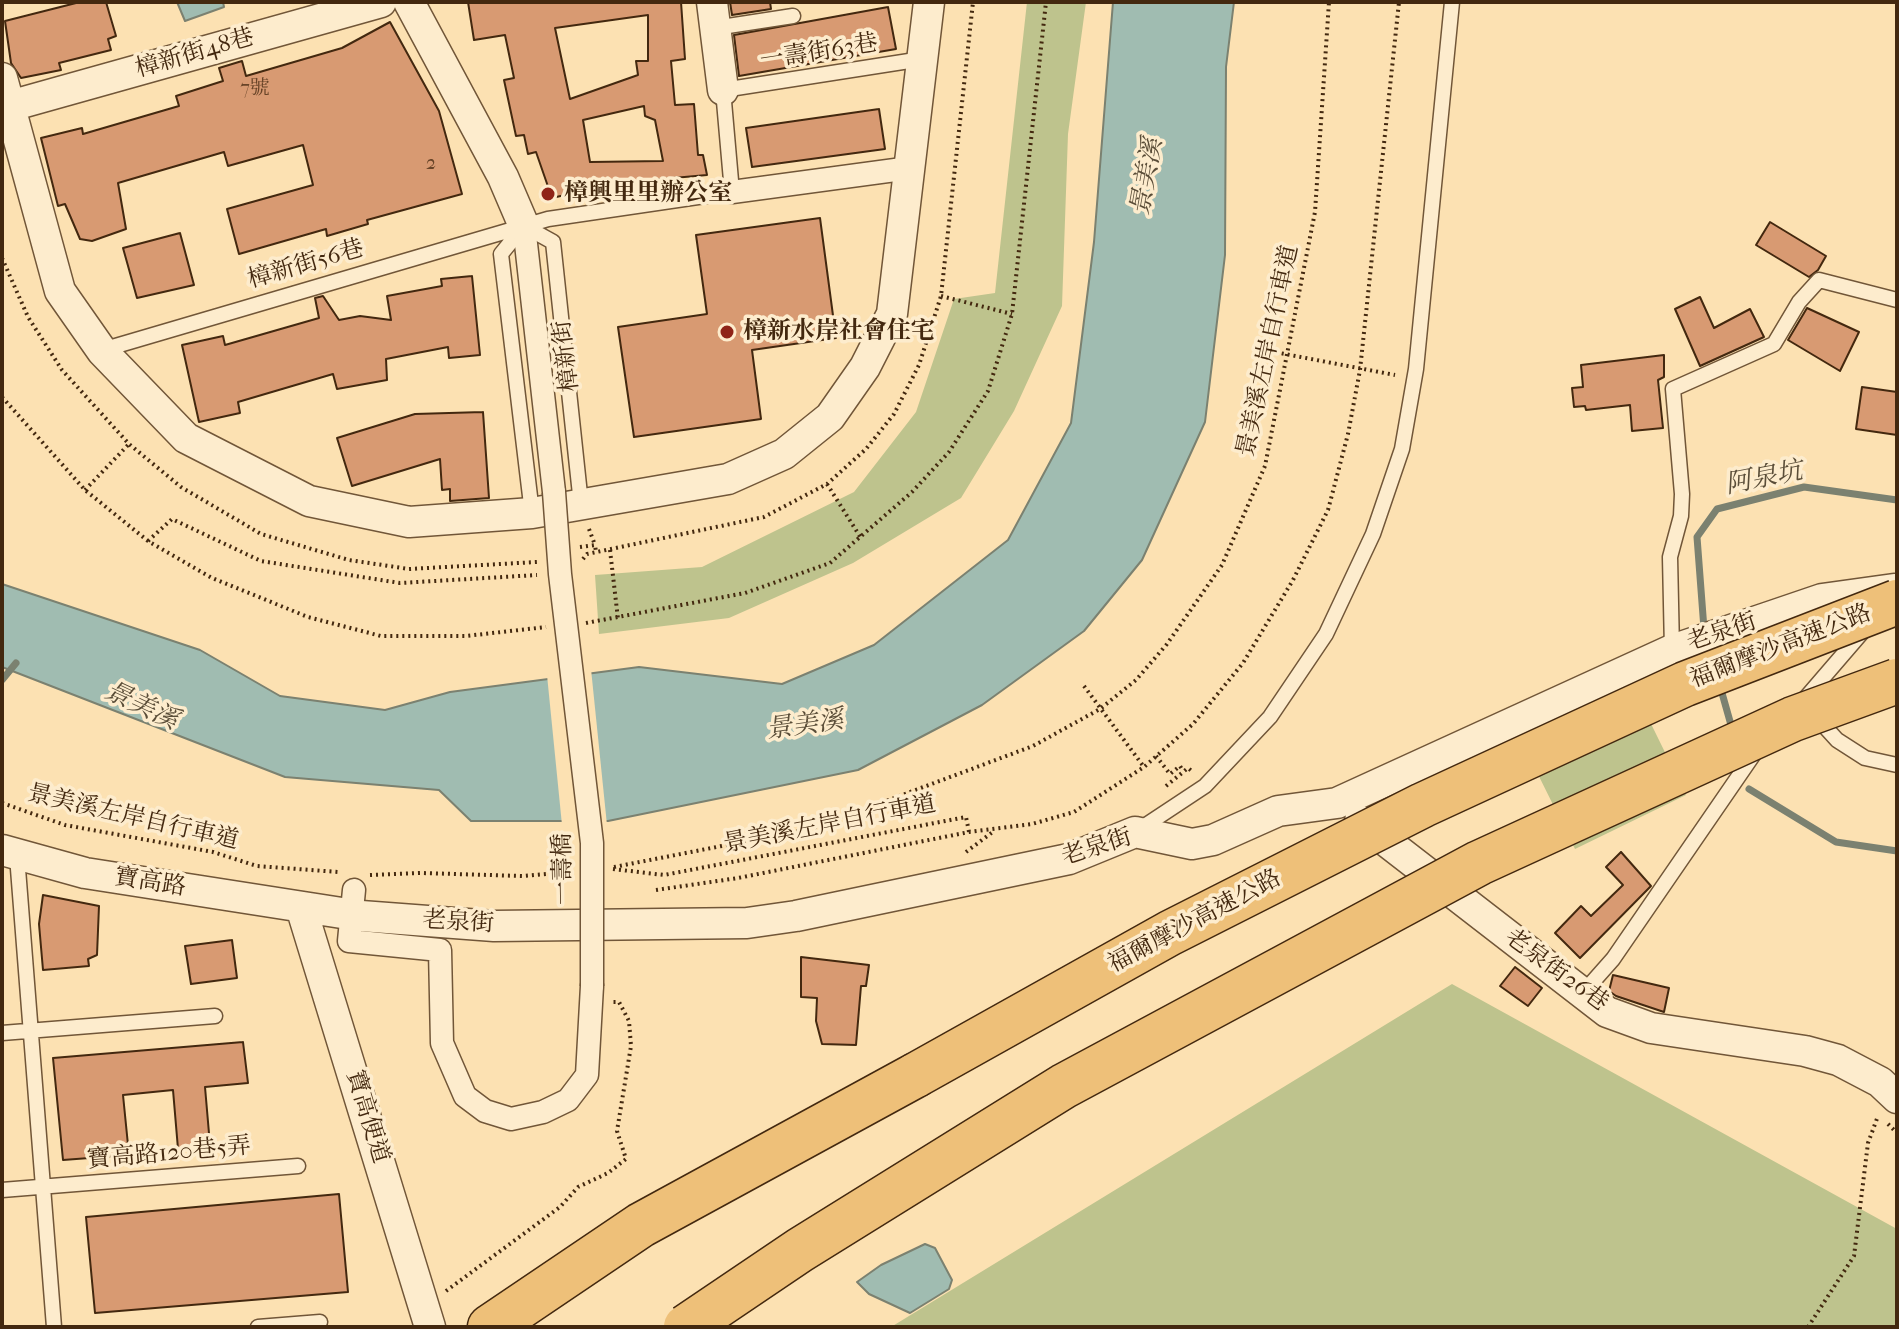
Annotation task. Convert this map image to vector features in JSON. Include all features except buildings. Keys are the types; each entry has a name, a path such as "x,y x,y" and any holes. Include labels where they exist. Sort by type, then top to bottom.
{"highway":[{"name":"福爾摩沙高速公路","path":"537,1327 916,1075 1170,933 1423,805 1685,684 1897,602"},
{"path":"686,1327 800,1250 1064,1086 1451,878 1793,719 1897,681"},
{"path":"490,1327 641,1225 916,1075"}],"street":[{"name":"樟新街48巷","path":"6,92 381,2"},
{"path":"409,2 503,177 524,226"},
{"path":"6,92 60,291 102,351 186,438 309,501 409,522 532,513 568,498 728,479 784,454 830,417 865,367 892,314 929,2"},
{"path":"714,15 723,90"},
{"path":"732,192 910,168"},
{"name":"一壽橋","path":"353,902 349,941 440,950 442,1043 465,1096 485,1111 511,1119 543,1112 568,1100 587,1075 592,993 592,843 560,574 568,498 524,226"},
{"name":"老泉街","path":"306,893 494,926 747,923 796,916 1069,859 1135,832 1192,844 1213,840 1278,811 1337,803 1672,650 1822,599 1897,590"},
{"name":"老泉街26巷","path":"1337,803 1607,1012 1651,1028 1805,1051 1838,1060 1880,1082 1897,1098"},
{"name":"寶高路","path":"10,853 85,873 306,893"},
{"name":"寶高便道","path":"306,893 428,1316"}],"lane":[{"path":"1135,832 1205,786 1270,717 1326,634 1373,534 1402,449 1416,369 1452,2"},
{"path":"714,15 793,16"},
{"name":"一壽街63巷","path":"723,90 922,59"},
{"path":"723,90 732,192"},
{"name":"樟新街56巷","path":"102,351 548,219 732,192"},
{"path":"524,226 501,254 532,513"},
{"path":"1672,650 1670,557 1681,516 1682,494 1673,389 1774,344 1799,302 1819,280 1897,300"},
{"path":"1582,994 1613,959 1766,737 1803,702 1897,590"},
{"path":"1803,702 1837,740 1865,758 1897,765"},
{"path":"10,853 31,1030 54,1327"},
{"path":"2,1033 215,1016"},
{"name":"寶高路120巷5弄","path":"2,1190 298,1166"},
{"path":"258,1327 320,1322"}],"path":[{"name":"景美溪左岸自行車道","path":"656,890 738,878 969,832 966,817 664,875 608,869 814,828 1033,746 1100,709 1146,668 1222,565 1265,466 1315,212 1329,2"},
{"path":"969,832 1074,812 1144,767 1193,724 1243,663 1293,580 1328,510 1348,434 1360,370 1399,2"},
{"path":"941,296 1012,314"},
{"path":"1264,350 1400,376"},
{"path":"2,397 85,490 148,541 172,519 261,561 400,583 560,574"},
{"path":"85,490 129,444"},
{"path":"827,484 861,538"},
{"path":"573,547 595,545 596,552"},
{"path":"610,550 618,619"},
{"path":"1084,686 1144,767"},
{"path":"1156,756 1170,774 1180,766 1183,771"},
{"path":"1162,790 1188,768 1197,775"},
{"name":"景美溪左岸自行車道","path":"2,803 65,825 213,852 257,866 312,870 306,893"},
{"path":"963,854 996,829"},
{"path":"382,876 421,873 522,876 579,871"},
{"path":"428,1316 560,1207 578,1187 608,1173 626,1159 617,1131 631,1046 629,1021 619,1002 592,993"},
{"path":"1808,1327 1854,1256 1868,1143 1879,1113 1897,1133"}],"green space":[{"path":"1027,2 1086,2 1068,134 1062,306 1014,411 961,498 853,563 729,618 599,634 595,575 702,567 854,492 916,412 954,299 995,293"},
{"path":"1627,675 1686,795 1575,849 1516,730"},
{"path":"1452,984 1897,1229 1897,1327 891,1327"}],"water":[{"path":"177,2 223,2 224,7 185,21"},
{"name":"景美溪","path":"1113,2 1234,2 1226,67 1225,255 1205,422 1142,560 1084,631 982,705 858,770 608,821 471,821 439,790 285,777 2,667 2,584 200,650 280,696 385,710 450,692 639,667 782,684 874,645 1008,540 1071,423 1094,242"},
{"path":"925,1244 935,1248 952,1280 949,1289 910,1313 869,1294 857,1282 881,1265"}],"pier":[{"path":"591,669 607,825 562,825 547,675"}],"waterway":[{"name":"阿泉坑","path":"1704,629 1697,537 1717,509 1804,487 1897,500"},
{"path":"2,680 16,663"},
{"name":"阿泉坑","path":"1720,686 1733,732"},
{"name":"阿泉坑","path":"1749,789 1836,842 1897,851"}],"place":[{"name":"樟興里里辦公室","path":"548,194"},
{"name":"樟新水岸社會住宅","path":"727,332"}]}
